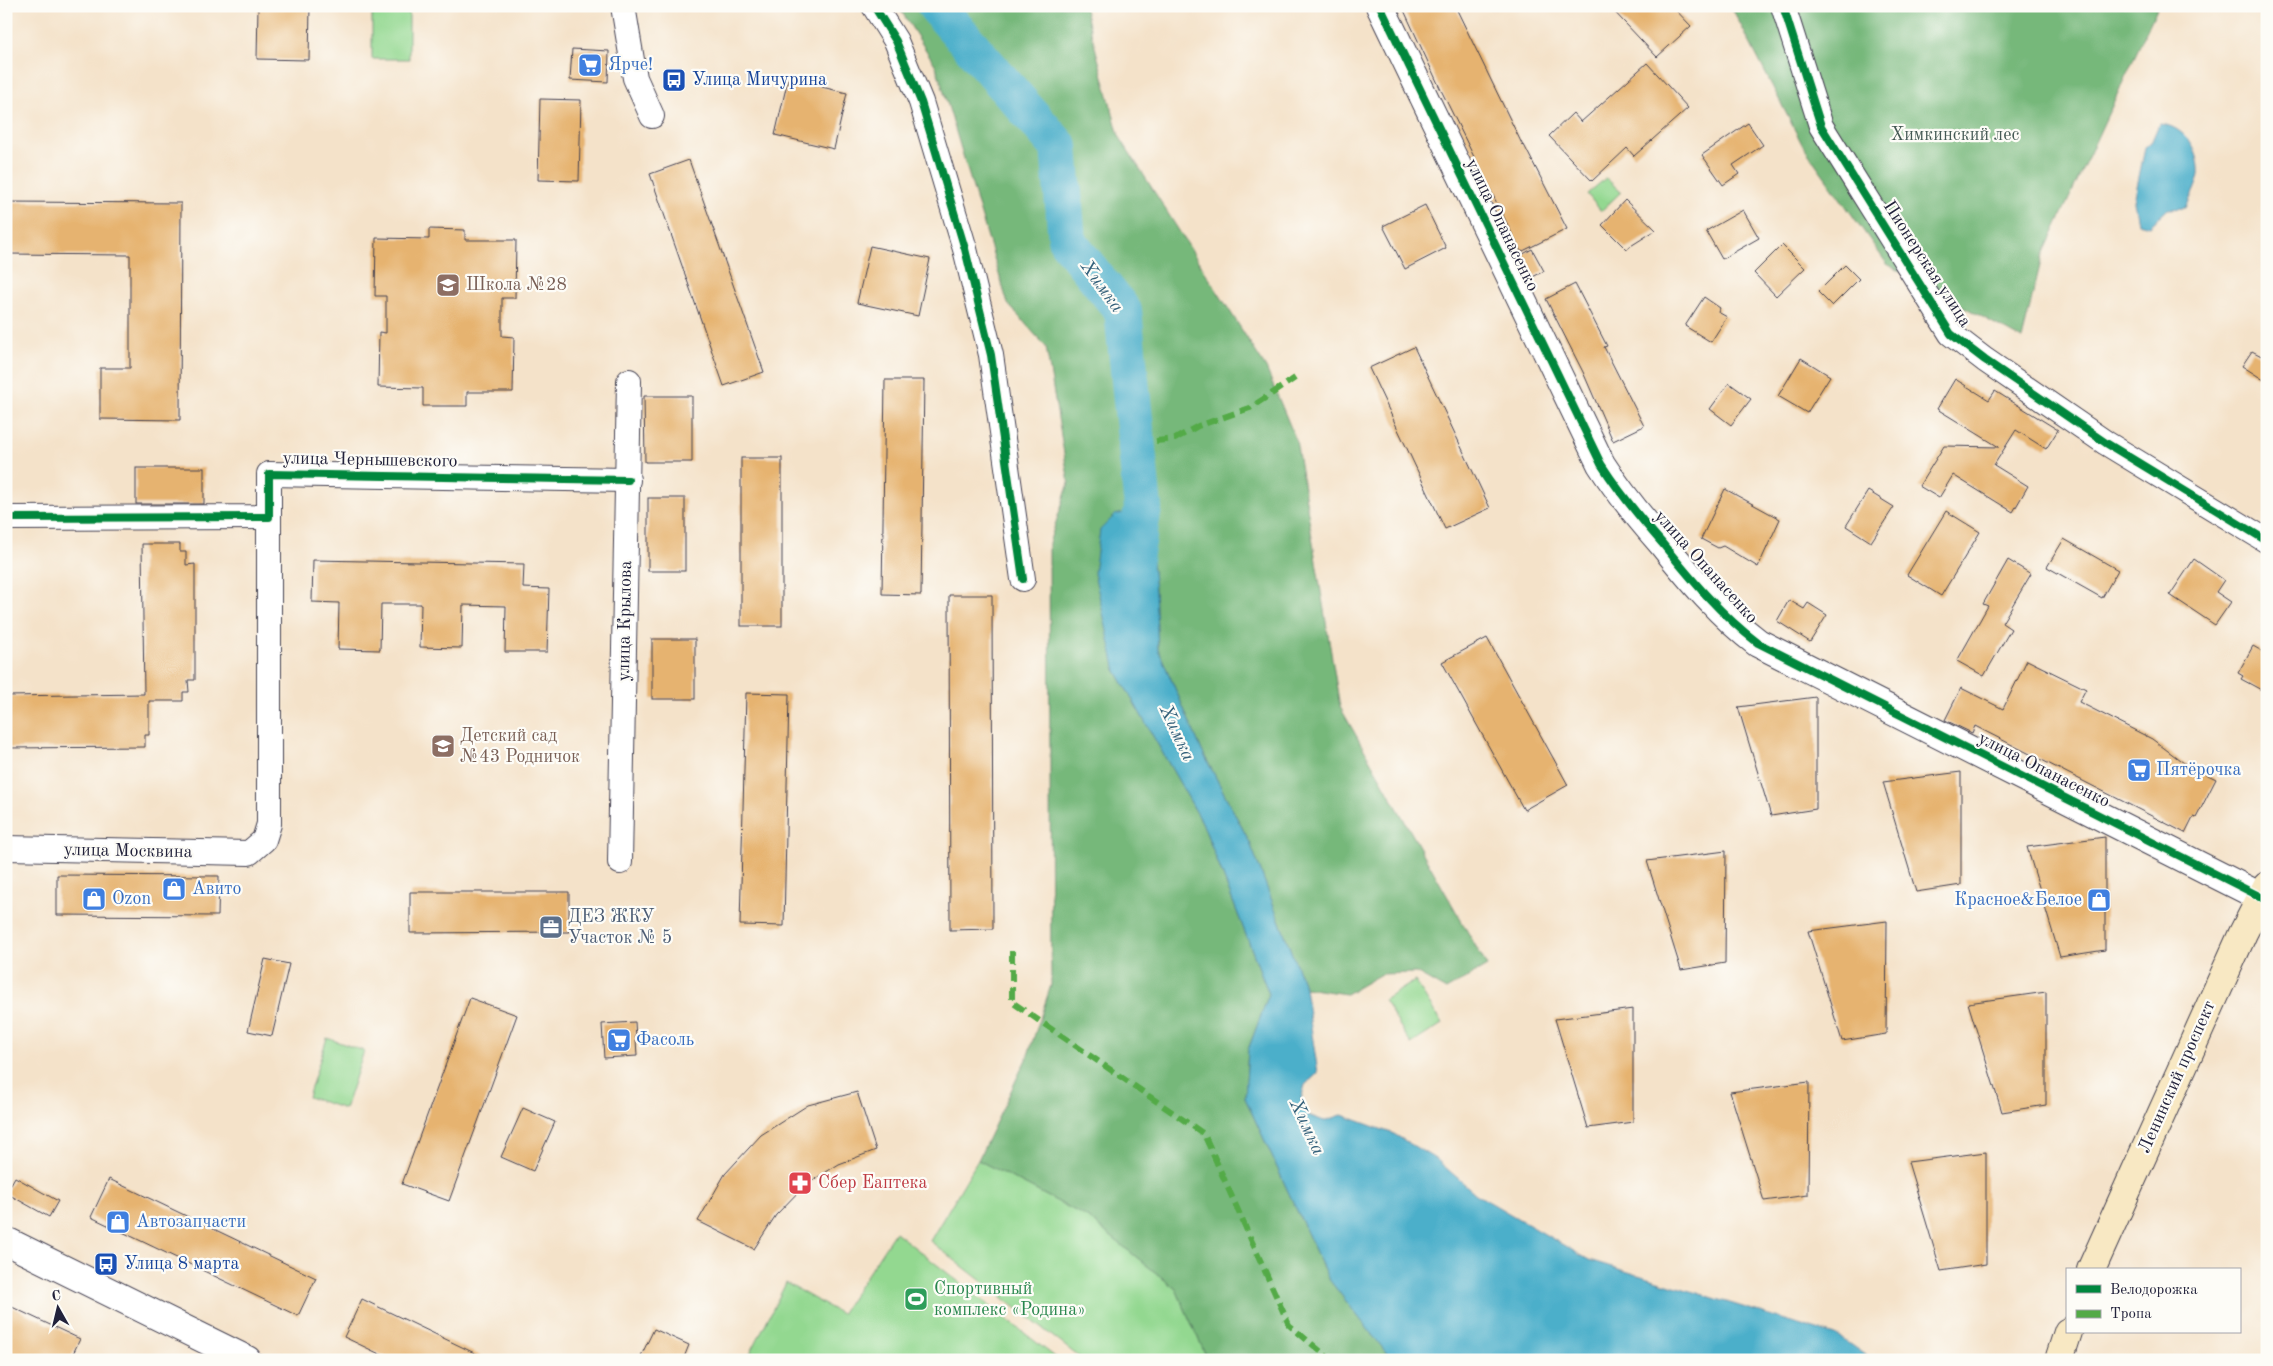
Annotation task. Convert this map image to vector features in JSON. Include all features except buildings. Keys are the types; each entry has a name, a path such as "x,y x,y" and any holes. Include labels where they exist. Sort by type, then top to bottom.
{"main road":[{"name":"Ленинский проспект","path":"2092,1268 2264,891"},
{"path":"2060,1360 2067,1334"}],"street":[{"path":"622,6 635,78 652,116"},
{"path":"874,6 896,41 920,102 966,249 991,355 1023,579"},
{"name":"улица Опанасенко","path":"1380,6 1601,464 1619,491 1683,569 1735,626 1758,643 2264,891"},
{"name":"Пионерская улица","path":"1782,6 1821,126 1951,334 1985,360 2106,443 2267,541"},
{"name":"улица Крылова","path":"620,862 629,381"},
{"name":"улица Чернышевского","path":"270,517 269,474 628,480"},
{"path":"6,518 270,517"},
{"name":"улица Москвина","path":"6,848 249,853 264,840 269,824 270,517"},
{"path":"6,1241 247,1360"}],"green space":[{"path":"372,6 409,6 409,59 372,59"},
{"path":"898,6 1084,6 1119,136 1266,368 1296,440 1340,707 1487,966 1446,990 1416,973 1381,974 1346,994 1305,988 1250,843 1202,751 1158,649 1155,591 1148,524 1143,508 1116,671 1202,822 1269,994 1248,1050 1245,1098 1328,1278 1392,1360 1208,1360 1176,1289 1087,1217 978,1160 1028,1055 1051,985 1049,543 1069,483 1046,347 1008,304 936,66"},
{"name":"Химкинский лес","path":"1731,6 2158,6 2042,257 2022,339 1887,264 1803,146"},
{"path":"1606,178 1621,192 1601,211 1587,194"},
{"path":"1415,981 1442,1024 1411,1044 1384,1000"},
{"path":"327,1038 364,1051 345,1109 308,1097"},
{"path":"978,1160 1087,1217 1176,1289 1208,1360 1083,1360 930,1241"},
{"name":"Спортивный комплекс «Родина»","path":"895,1232 1059,1360 747,1360 786,1283 841,1314"}],"water":[{"path":"2159,124 2168,125 2176,129 2189,141 2197,157 2199,175 2186,208 2168,209 2150,226 2138,223 2134,201 2145,148 2151,143"},
{"path":"1143,508 1148,524 1155,591 1158,649 1202,751 1250,843 1305,988 1318,1073 1305,1085 1301,1099 1308,1115 1324,1121 1342,1115 1394,1134 1437,1160 1476,1194 1589,1260 1838,1336 1872,1360 1392,1360 1328,1278 1245,1098 1248,1050 1269,994 1202,822 1116,671 1094,573 1100,530 1115,515"}],"waterway":[{"name":"Химка","path":"936,6 1059,147 1067,241 1123,311 1143,508 1134,559"}],"marked path":[{"path":"1156,441 1175,439 1198,426 1250,408 1295,378"},
{"path":"1012,951 1012,1002 1204,1134 1289,1325 1331,1360"}],"cycle path":[{"path":"874,6 896,41 921,102 965,249 991,355 1023,579"},
{"path":"1380,6 1601,464 1638,514 1719,609 1758,643 2261,897"},
{"path":"1783,6 1821,126 1951,334 1985,360 2106,443 2267,541"},
{"path":"6,518 269,517 269,474 628,480"}],"place":[{"name":"Ярче!","path":"590,65"},
{"name":"Улица Мичурина","path":"674,80"},
{"name":"Школа №28","path":"448,285"},
{"name":"Детский сад №43 Родничок","path":"443,746"},
{"name":"Пятёрочка","path":"2139,770"},
{"name":"Авито","path":"174,889"},
{"name":"Ozon","path":"94,899"},
{"name":"Красное&Белое","path":"2099,900"},
{"name":"ДЕЗ ЖКУ Участок № 5","path":"551,927"},
{"name":"Фасоль","path":"619,1040"},
{"name":"Сбер Еаптека","path":"800,1183"},
{"name":"Автозапчасти","path":"118,1222"},
{"name":"Улица 8 марта","path":"106,1264"},
{"name":"Спортивный комплекс «Родина»","path":"916,1299"}]}
